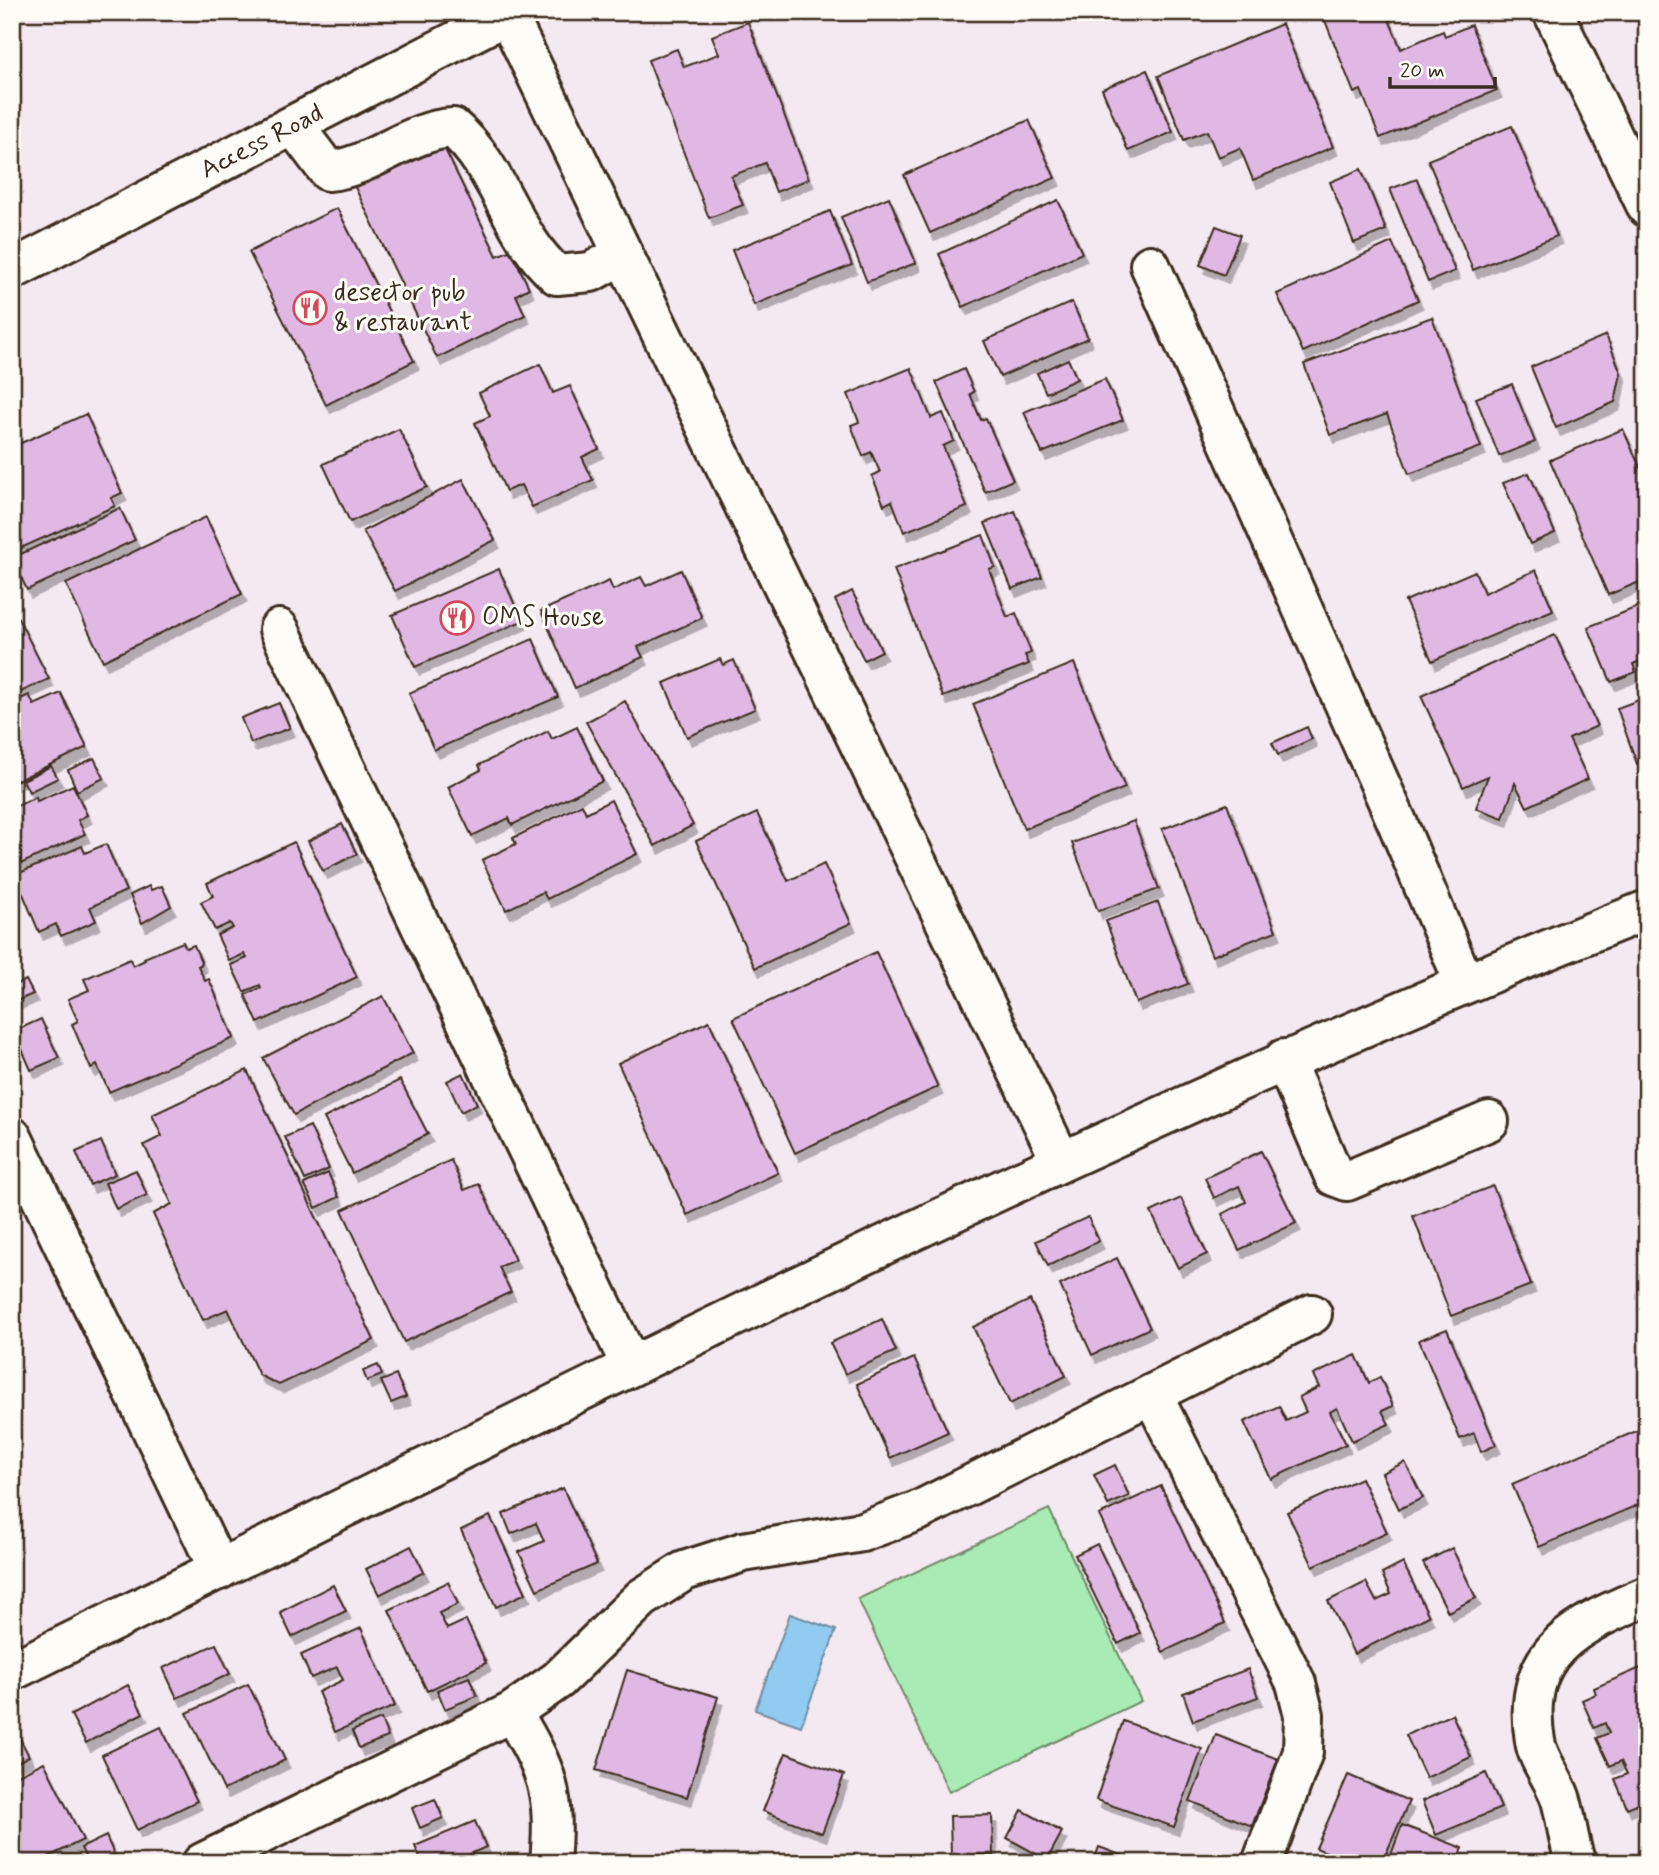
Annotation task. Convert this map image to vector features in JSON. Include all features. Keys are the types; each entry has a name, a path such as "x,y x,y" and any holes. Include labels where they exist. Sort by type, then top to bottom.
{"street":[{"path":"1553,12 1647,207"},
{"path":"509,13 1061,1161"},
{"name":"Access Road","path":"12,270 509,13"},
{"path":"294,125 328,171 352,166 424,133 453,128 478,156 538,259 557,275 592,272 623,254"},
{"path":"1150,265 1397,822 1464,982"},
{"path":"279,629 631,1366"},
{"path":"12,1671 631,1366 1061,1161 1284,1059 1464,982 1647,910"},
{"path":"1284,1059 1334,1176 1347,1181 1489,1121"},
{"path":"12,1138 219,1570"},
{"path":"202,1863 512,1712 558,1680 642,1598 684,1571 743,1552 862,1532 920,1510 1312,1314"},
{"path":"1152,1394 1296,1683 1304,1714 1303,1752 1262,1863"},
{"path":"1576,1863 1561,1798 1535,1742 1534,1690 1552,1650 1585,1623 1647,1596"},
{"path":"512,1712 542,1762 554,1816 550,1863"}],"green space":[{"path":"1049,1509 1141,1701 949,1792 858,1599"}],"water":[{"path":"790,1614 836,1630 801,1726 755,1710"}],"building":[{"path":"1386,12 1401,49 1443,31 1445,36 1471,25 1497,90 1380,138 1361,90 1354,93 1322,13"},
{"path":"748,22 809,179 776,192 765,163 731,176 743,205 709,218 648,60 677,49 684,67 719,54 712,36"},
{"path":"1282,24 1333,147 1253,180 1240,148 1218,157 1207,131 1184,140 1158,76"},
{"path":"1147,70 1173,132 1128,151 1102,89"},
{"path":"1029,120 1055,178 930,233 904,175"},
{"path":"1512,126 1557,236 1473,270 1428,160"},
{"path":"439,137 497,256 511,250 529,288 516,295 525,315 437,358 351,179"},
{"path":"1361,169 1386,230 1354,243 1330,182"},
{"path":"1417,179 1455,271 1428,282 1390,189"},
{"path":"889,197 916,263 867,282 841,217"},
{"path":"1058,200 1082,253 963,307 939,254"},
{"path":"337,208 414,361 326,405 249,252"},
{"path":"830,211 852,265 754,305 732,250"},
{"path":"1216,226 1240,235 1224,275 1200,265"},
{"path":"1392,242 1418,300 1303,352 1277,294"},
{"path":"1072,302 1088,338 1000,377 984,341"},
{"path":"1432,317 1481,447 1409,474 1387,414 1330,435 1304,364"},
{"path":"1606,335 1621,373 1615,402 1556,428 1531,367"},
{"path":"1068,359 1077,379 1046,393 1037,373"},
{"path":"540,364 553,393 570,386 599,449 582,457 593,480 532,507 521,485 506,491 475,423 490,416 479,393"},
{"path":"911,368 931,418 943,413 954,441 943,446 967,507 904,532 892,501 884,505 872,476 880,472 871,452 863,456 851,425 859,422 848,394"},
{"path":"964,369 974,392 970,394 981,420 986,418 1013,480 985,492 936,382"},
{"path":"1105,379 1123,420 1042,453 1024,412"},
{"path":"1512,384 1535,442 1499,456 1476,398"},
{"path":"86,414 122,493 111,498 115,506 12,552 12,447"},
{"path":"399,429 427,487 350,522 323,464"},
{"path":"1623,429 1647,483 1647,579 1608,595 1550,460"},
{"path":"1529,473 1555,533 1530,544 1503,483"},
{"path":"463,479 495,540 395,591 363,531"},
{"path":"120,508 135,540 27,590 12,558"},
{"path":"1015,511 1042,577 1012,589 985,523"},
{"path":"206,517 242,594 103,661 66,584"},
{"path":"983,535 995,567 989,569 1007,617 1016,613 1031,653 1025,655 1029,664 943,697 894,569"},
{"name":"OMS House","path":"499,569 522,621 415,667 392,615"},
{"path":"681,570 702,618 638,647 643,657 575,688 541,611 609,581 613,590 641,577 646,586"},
{"path":"1536,570 1553,610 1432,661 1405,601 1475,571 1484,593"},
{"path":"852,591 882,651 864,660 835,600"},
{"path":"1647,603 1647,658 1633,664 1636,672 1611,682 1588,627"},
{"path":"16,614 49,679 12,696 12,615"},
{"path":"1555,635 1597,726 1569,739 1588,779 1527,807 1515,783 1503,818 1476,808 1488,776 1463,787 1421,696"},
{"path":"533,639 558,697 434,750 409,693"},
{"path":"720,659 723,665 734,660 755,709 687,737 664,683"},
{"path":"1074,663 1125,788 1024,829 973,704"},
{"path":"61,693 87,747 12,783 12,703 29,695 34,705"},
{"path":"1647,697 1647,760 1637,764 1617,708"},
{"path":"625,701 693,825 655,846 586,722"},
{"path":"279,703 290,728 251,743 241,718"},
{"path":"577,727 603,781 512,825 509,818 472,836 448,787 481,770 479,765 548,731 552,739"},
{"path":"1307,727 1312,739 1278,755 1272,743"},
{"path":"94,758 104,778 77,791 68,770"},
{"path":"51,766 58,778 29,792 23,780"},
{"path":"73,785 87,815 78,820 85,834 12,868 12,808 36,797 37,801"},
{"path":"611,800 637,854 547,899 543,892 506,910 482,860 516,844 513,838 582,804 586,813"},
{"path":"1227,804 1276,931 1212,956 1162,829"},
{"path":"757,813 788,881 824,864 851,923 755,968 696,841"},
{"path":"1134,821 1159,889 1098,911 1072,843"},
{"path":"342,824 357,854 323,871 308,841"},
{"path":"294,842 357,977 258,1023 245,995 261,988 260,985 244,992 231,965 247,958 244,954 229,961 217,935 233,928 230,923 215,930 201,902 213,896 207,883"},
{"path":"106,844 126,891 90,907 96,921 61,936 56,924 39,932 15,875 82,846 85,853"},
{"path":"149,886 151,890 162,886 171,906 142,923 130,895"},
{"path":"1158,902 1188,984 1136,1003 1106,921"},
{"path":"183,942 186,948 194,945 202,964 198,966 205,981 209,979 234,1038 109,1092 97,1065 91,1069 72,1024 78,1021 68,999 89,990 84,979 130,959 133,966 145,960 144,958"},
{"path":"876,952 938,1087 795,1153 733,1018"},
{"path":"26,980 33,994 12,1003 12,986"},
{"path":"383,996 413,1053 294,1115 263,1058"},
{"path":"41,1019 59,1058 31,1070 14,1031"},
{"path":"709,1021 778,1173 687,1215 618,1063"},
{"path":"247,1070 374,1340 279,1385 259,1375 228,1309 203,1320 153,1214 172,1204 144,1145 162,1136 152,1115"},
{"path":"463,1073 477,1104 461,1112 447,1081"},
{"path":"400,1080 428,1134 352,1173 324,1118"},
{"path":"310,1126 329,1169 305,1180 285,1137"},
{"path":"101,1141 115,1174 90,1185 76,1152"},
{"path":"1261,1151 1296,1223 1239,1250 1222,1214 1246,1202 1239,1186 1214,1198 1205,1178"},
{"path":"451,1160 464,1190 479,1184 515,1260 499,1267 511,1292 404,1342 342,1210"},
{"path":"136,1170 147,1195 116,1209 105,1183"},
{"path":"328,1173 339,1197 316,1208 304,1184"},
{"path":"1493,1186 1531,1285 1451,1316 1413,1216"},
{"path":"1181,1198 1207,1254 1178,1268 1151,1212"},
{"path":"1088,1217 1099,1241 1048,1266 1036,1241"},
{"path":"1117,1258 1150,1328 1092,1355 1060,1285"},
{"path":"1030,1300 1066,1376 1010,1404 973,1327"},
{"path":"882,1319 896,1351 845,1374 830,1343"},
{"path":"1447,1329 1496,1445 1481,1452 1474,1433 1460,1439 1419,1340"},
{"path":"1356,1355 1369,1383 1380,1377 1393,1406 1382,1411 1389,1424 1352,1441 1337,1408 1330,1412 1346,1444 1271,1479 1244,1422 1279,1406 1286,1421 1306,1412 1299,1397 1319,1387 1313,1375"},
{"path":"914,1358 948,1432 890,1458 857,1384"},
{"path":"378,1365 382,1375 367,1381 363,1371"},
{"path":"396,1375 406,1397 391,1403 381,1381"},
{"path":"1641,1429 1647,1442 1647,1501 1539,1547 1512,1484"},
{"path":"1405,1462 1423,1498 1399,1509 1382,1473"},
{"path":"1115,1465 1129,1496 1108,1505 1094,1475"},
{"path":"1361,1478 1387,1532 1313,1566 1287,1512"},
{"path":"1161,1486 1225,1623 1163,1652 1099,1515"},
{"path":"563,1488 597,1564 537,1590 519,1552 544,1541 536,1523 511,1534 503,1514"},
{"path":"490,1516 526,1593 496,1607 461,1530"},
{"path":"1097,1544 1140,1633 1118,1644 1075,1555"},
{"path":"411,1546 424,1572 379,1595 366,1569"},
{"path":"1452,1548 1476,1598 1448,1612 1423,1563"},
{"path":"1403,1563 1429,1616 1354,1654 1328,1601 1366,1582 1376,1601 1391,1594 1382,1574"},
{"path":"448,1582 458,1604 439,1613 447,1629 466,1620 486,1663 427,1691 389,1610"},
{"path":"333,1585 346,1611 292,1637 280,1612"},
{"path":"361,1628 395,1706 335,1732 318,1692 343,1680 337,1667 311,1678 301,1655"},
{"path":"216,1644 230,1674 177,1698 163,1668"},
{"path":"1645,1666 1647,1820 1639,1803 1627,1808 1615,1779 1627,1774 1621,1761 1610,1766 1597,1738 1609,1733 1605,1723 1594,1728 1582,1700 1596,1694 1594,1688"},
{"path":"1248,1669 1258,1697 1193,1721 1183,1693"},
{"path":"627,1670 718,1697 687,1797 596,1770"},
{"path":"469,1677 477,1696 445,1709 437,1690"},
{"path":"248,1684 285,1760 224,1790 187,1713"},
{"path":"128,1685 143,1713 86,1743 71,1715"},
{"path":"1452,1714 1471,1757 1426,1778 1406,1735"},
{"path":"381,1719 388,1737 359,1748 352,1731"},
{"path":"1123,1721 1202,1749 1174,1827 1096,1800"},
{"path":"161,1727 197,1801 137,1830 102,1755"},
{"path":"16,1731 29,1756 12,1765 12,1732"},
{"path":"1216,1735 1278,1759 1252,1826 1190,1801"},
{"path":"786,1753 844,1775 822,1833 763,1811"},
{"path":"44,1762 83,1840 36,1863 18,1863 12,1850 12,1778"},
{"path":"1486,1773 1501,1808 1436,1835 1422,1801"},
{"path":"1348,1775 1409,1801 1382,1863 1352,1863 1316,1848"},
{"path":"435,1799 443,1818 420,1828 412,1808"},
{"path":"1022,1810 1062,1832 1047,1860 1007,1838"},
{"path":"992,1815 993,1855 951,1855 950,1816"},
{"path":"475,1821 486,1847 468,1855 471,1863 422,1863 415,1846"},
{"path":"1402,1825 1463,1848 1457,1863 1388,1863"},
{"path":"106,1836 118,1863 88,1863 81,1848"},
{"path":"1099,1847 1142,1863 1093,1863"}],"place":[{"name":"desector pub & restaurant","path":"310,308"},
{"name":"OMS House","path":"457,618"}]}
